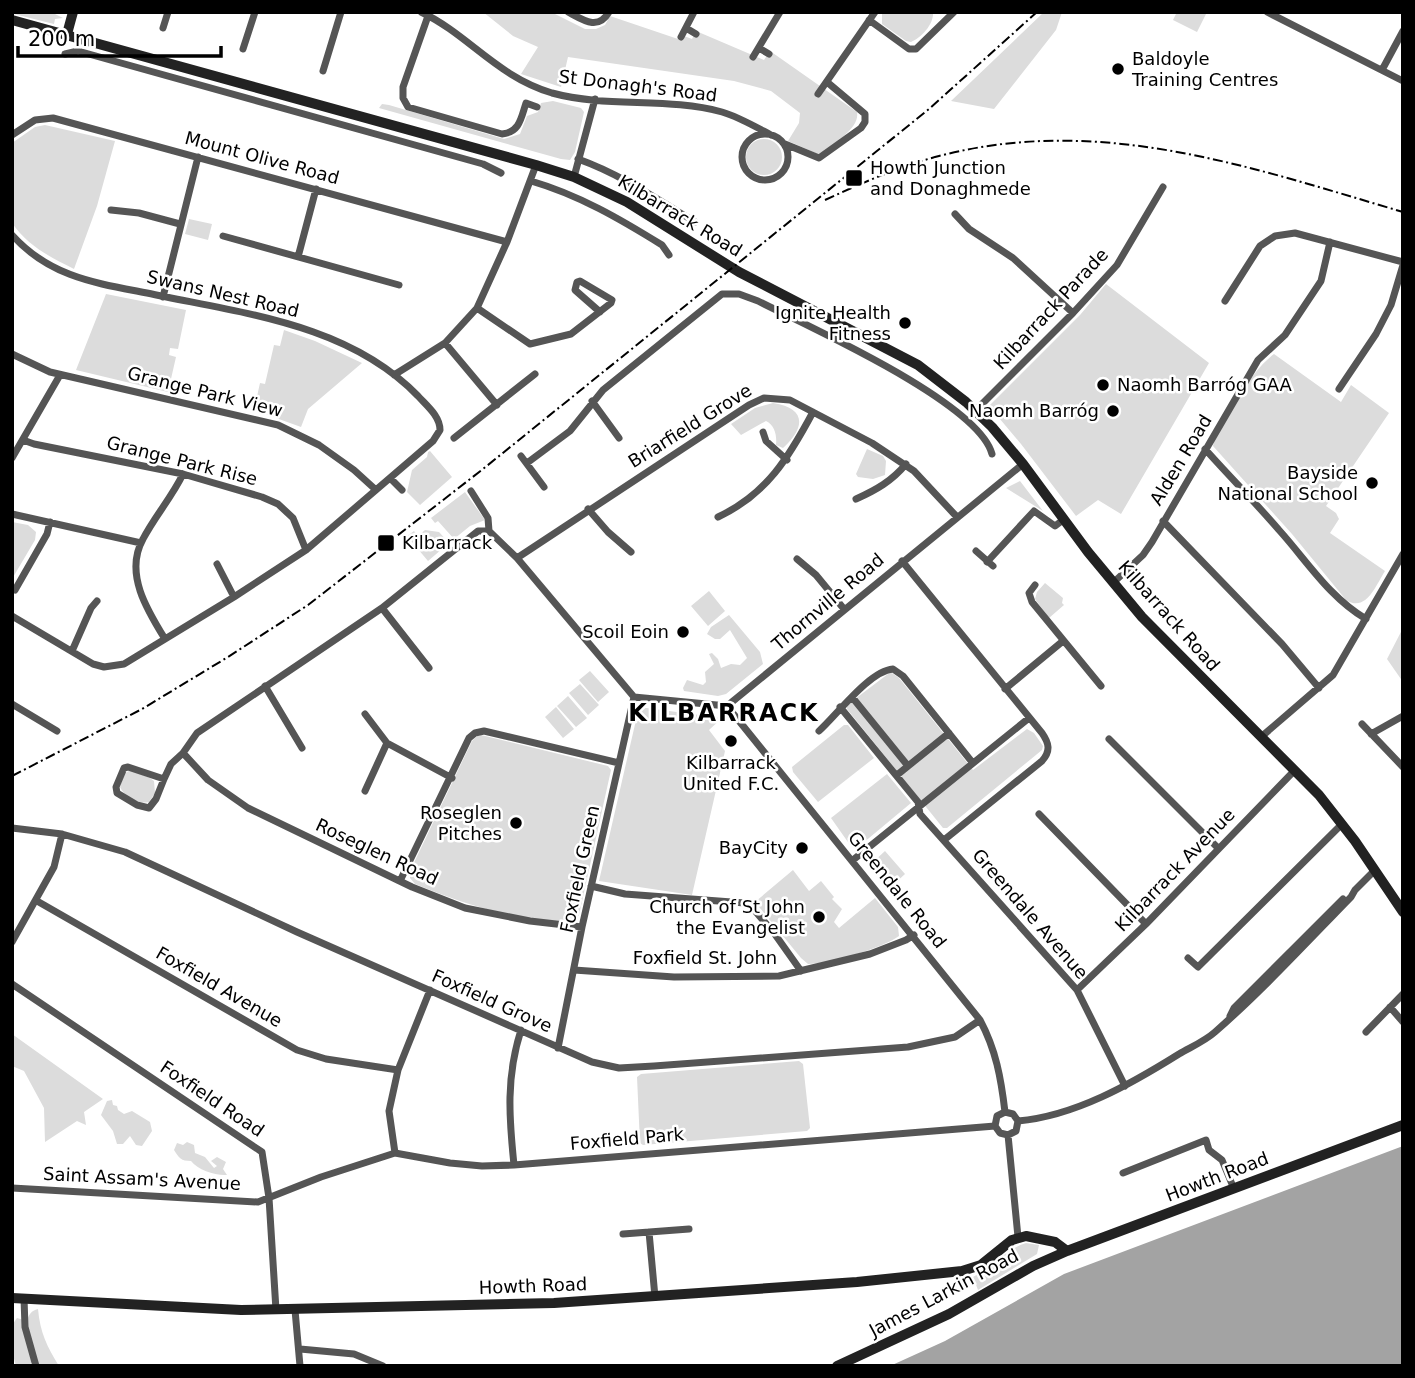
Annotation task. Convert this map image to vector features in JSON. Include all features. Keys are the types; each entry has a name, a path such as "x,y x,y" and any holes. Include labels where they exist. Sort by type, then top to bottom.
{"main road":[{"path":"67,34 73,12"},
{"name":"Kilbarrack Road","path":"12,20 574,177 627,202 758,282 898,354 947,386 992,427 1023,464 1063,520 1164,641 1319,795 1403,912"},
{"name":"Howth Road","path":"1066,1251 1403,1125"},
{"path":"1018,1237 1033,1237 1059,1244 1066,1251"},
{"name":"Howth Road","path":"18,1298 199,1309 295,1310 514,1305 655,1297 857,1282 965,1270 981,1265 1018,1237"},
{"path":"1044,1240 1051,1258"},
{"name":"James Larkin Road","path":"837,1366 949,1314 1066,1251"}],"street":[{"path":"163,28 168,12"},
{"path":"243,49 255,12"},
{"path":"323,71 341,12"},
{"path":"568,12 597,24 605,20 609,12"},
{"path":"681,37 694,12"},
{"path":"753,57 780,12"},
{"path":"818,94 875,12"},
{"path":"939,12 947,19"},
{"path":"869,20 909,49 916,49 954,12"},
{"path":"1267,12 1403,81"},
{"path":"424,14 403,87 403,98 408,107 502,134 519,127 526,103 537,107"},
{"name":"St Donagh's Road","path":"424,14 495,65 524,82 555,93 594,99 723,112 819,158 853,135 865,122 865,114 827,82"},
{"path":"686,28 696,34"},
{"path":"1382,70 1403,31"},
{"path":"759,48 769,54"},
{"path":"65,54 78,51 483,164 501,173"},
{"path":"130,66 133,52"},
{"path":"574,177 594,99"},
{"name":"Mount Olive Road","path":"12,135 35,120 53,118 507,242"},
{"path":"746,123 750,139"},
{"path":"771,135 757,135 750,139 742,151 743,166 747,173 761,180 776,177 786,167 788,158 785,144"},
{"path":"428,149 432,136"},
{"path":"163,297 198,157"},
{"path":"578,159 603,169 695,222"},
{"path":"394,375 445,343 477,308 507,242 536,165"},
{"name":"Kilbarrack Road","path":"531,181 597,206 662,245 669,254"},
{"name":"Kilbarrack Parade","path":"975,411 1073,313 1116,265 1163,187"},
{"path":"298,257 316,189"},
{"path":"111,209 180,224"},
{"path":"956,214 969,229 1013,258 1073,313"},
{"path":"1225,301 1260,246 1268,239 1295,233 1403,263 1391,305 1376,334 1339,389"},
{"name":"Swans Nest Road","path":"12,235 29,252 77,278 278,320 307,330 365,357 394,375 428,406 438,419 440,430 433,440 306,550 130,660 114,666 93,664 12,616"},
{"path":"223,236 398,285"},
{"name":"Alden Road","path":"1114,582 1143,555 1258,360 1284,335 1321,281 1329,242"},
{"path":"477,308 530,344 571,334 600,312 611,303 612,300 597,290 577,282 575,290 600,312"},
{"path":"527,463 570,431 603,390 722,294 739,294 758,301 890,369 938,397 961,415 987,442 992,454"},
{"path":"445,343 497,405"},
{"name":"Grange Park View","path":"12,354 60,375 278,425 318,445 354,470 376,490"},
{"path":"890,369 898,354"},
{"path":"452,427 456,436 497,405 532,376 523,371"},
{"path":"12,457 60,375"},
{"name":"Briarfield Grove","path":"517,558 588,509 764,398 790,400 872,443 906,464 957,517"},
{"path":"592,401 619,438"},
{"path":"719,517 773,477 787,460 813,412"},
{"path":"763,432 766,442 787,460"},
{"name":"Grange Park Rise","path":"23,440 231,486 278,505 293,518 306,550"},
{"path":"1205,450 1278,528 1326,587 1345,606 1366,619"},
{"path":"521,456 544,487"},
{"path":"856,499 879,489 893,479 906,464"},
{"name":"Thornville Road","path":"727,706 1023,464"},
{"path":"165,639 139,591 137,568 141,543 183,474"},
{"path":"390,478 402,490"},
{"path":"471,491 488,518 489,531 517,558 634,697 727,706"},
{"path":"588,509 631,552"},
{"path":"976,551 990,564 1034,511 1055,526 1063,520"},
{"path":"12,514 141,543"},
{"path":"15,590 47,534 50,522"},
{"path":"1163,522 1282,644 1320,688"},
{"path":"164,779 124,768 116,787 117,793 137,805 149,808 156,799 171,764 183,753 197,733 382,608 478,531 489,531"},
{"path":"1261,737 1333,675 1345,658 1390,572 1403,554"},
{"path":"797,559 816,575 844,609"},
{"path":"902,561 1047,740 1049,746 1047,756 944,840"},
{"path":"218,564 234,597"},
{"path":"1035,584 1029,593 1031,602 1101,686"},
{"path":"72,651 91,608 97,601"},
{"path":"382,608 429,668"},
{"path":"1005,689 1063,641"},
{"path":"819,731 832,720 840,706 881,673 893,669 903,676 972,762"},
{"path":"265,686 302,748"},
{"name":"Foxfield Green","path":"558,1048 582,927 634,697"},
{"path":"852,697 908,766"},
{"path":"12,704 57,731"},
{"name":"Greendale Road","path":"727,706 980,1020 991,1041 1000,1069 1005,1112"},
{"name":"Greendale Avenue","path":"840,706 918,802 920,814 1077,990 1125,1086"},
{"path":"365,714 387,743 452,778"},
{"path":"1371,734 1403,716"},
{"path":"853,860 1029,718"},
{"path":"1362,724 1403,766"},
{"path":"400,881 469,738 479,731 619,763"},
{"path":"897,775 948,733"},
{"path":"1109,739 1218,848"},
{"path":"365,791 387,743"},
{"name":"Roseglen Road","path":"183,753 208,780 241,804 400,881 465,908 530,921 582,927"},
{"name":"Kilbarrack Avenue","path":"1077,990 1146,924 1294,770"},
{"path":"1039,814 1146,924"},
{"path":"1188,958 1198,967 1342,824"},
{"name":"Foxfield Grove","path":"12,828 62,834 125,852 558,1048 605,1066 654,1066 908,1047 955,1037 980,1020"},
{"path":"12,942 54,867 62,834"},
{"path":"1018,1121 1059,1112 1125,1086 1213,1034 1239,1012 1374,871"},
{"path":"591,886 625,894 750,905 801,971"},
{"name":"Foxfield Avenue","path":"37,901 298,1050 326,1059 398,1070"},
{"name":"Foxfield St. John","path":"574,970 674,977 779,976 870,954 914,935"},
{"name":"Foxfield Road","path":"12,984 262,1152 269,1198 276,1310"},
{"path":"395,1153 389,1111 398,1070 430,990"},
{"path":"1366,1032 1403,994"},
{"path":"1390,1007 1403,1022"},
{"path":"514,1165 509,1079 512,1057 521,1030"},
{"path":"1005,1112 1013,1114 1018,1121 1016,1131 1008,1135 1000,1133 995,1126 998,1116 1005,1112"},
{"name":"Foxfield Park","path":"269,1198 321,1177 395,1153 450,1163 514,1165 995,1126"},
{"path":"1008,1135 1018,1237"},
{"path":"1123,1173 1206,1140 1209,1150 1222,1160 1234,1189"},
{"name":"Saint Assam's Avenue","path":"12,1188 258,1202 269,1198"},
{"path":"624,1234 689,1228"},
{"path":"649,1232 655,1297"},
{"path":"18,1298 36,1366"},
{"path":"295,1310 300,1366"},
{"path":"300,1349 354,1354 383,1366"}],"shaded area":[{"path":"51,12 63,18 55,19 54,24 14,14"},
{"path":"483,12 551,12 585,29 596,29 605,25 610,16 678,39 684,36 692,39 696,31 764,60 770,51 857,112 857,118 846,134 818,154 788,141 799,123 800,113 771,91 734,81 568,57 561,87 521,74 538,47 513,36"},
{"path":"882,12 933,12 932,21 926,30 911,42 882,24"},
{"path":"1044,12 1062,12 1056,30 994,109 951,101"},
{"path":"1177,12 1207,12 1197,32 1173,20"},
{"path":"553,101 581,108 584,112 575,152 570,160 379,108 382,104 389,105 504,139 520,134 527,116 538,112 541,103"},
{"path":"45,125 115,141 97,206 74,269 32,244 12,223 12,143 35,127"},
{"path":"764,139 777,144 782,157 777,170 764,175 751,170 746,157 751,144"},
{"path":"189,219 212,224 208,240 185,234"},
{"name":"Naomh Barróg GAA","path":"1106,284 1209,363 1121,514 1098,500 1076,516 989,406 1080,315"},
{"path":"106,294 186,310 178,349 170,348 169,355 176,357 168,392 76,370"},
{"path":"284,330 362,363 308,409 301,427 254,410 260,383 265,384 274,345 280,346"},
{"path":"1274,354 1341,402 1351,385 1389,413 1326,506 1336,513 1339,519 1330,533 1385,571 1370,596 1359,603 1346,600 1292,534 1213,446 1248,383"},
{"path":"773,403 792,409 799,420 796,433 783,448 776,445 775,431 766,421 741,435 731,424 755,408"},
{"path":"867,449 883,456 886,461 885,475 873,479 858,477 856,474"},
{"path":"430,451 452,477 420,505 407,492 412,470"},
{"path":"1020,481 1043,511 1006,488"},
{"path":"465,492 485,520 470,526 454,539 438,521 435,523 431,518"},
{"path":"12,522 28,525 36,532 35,540 12,579"},
{"path":"425,530 439,532 449,543 428,561 407,536 414,531 418,536"},
{"path":"1045,583 1063,598 1064,605 1049,618 1035,599"},
{"path":"709,591 725,611 708,626 691,606"},
{"path":"729,615 760,652 763,664 726,694 718,696 684,691 687,680 703,685 706,682 705,672 714,664 709,654 712,653 718,659 721,668 731,664 740,665 747,658 730,630 720,639 707,634 711,627"},
{"path":"1403,628 1403,682 1387,659"},
{"path":"590,671 609,692 598,702 579,680"},
{"path":"892,673 899,678 973,770 1027,729 1034,733 1043,746 1042,750 947,828 943,828 847,709 847,705"},
{"path":"580,684 599,705 588,715 569,693"},
{"path":"568,696 587,718 576,727 557,706"},
{"path":"556,707 574,729 563,738 545,717"},
{"path":"639,707 722,718 709,730 725,751 692,895 599,881"},
{"path":"844,725 848,725 874,758 818,802 793,772 792,767"},
{"name":"Roseglen Pitches","path":"481,735 608,766 611,770 579,915 574,921 533,919 493,911 415,884 410,878 410,871 472,741"},
{"path":"130,770 154,781 155,793 149,802 136,801 120,787 124,774"},
{"path":"887,774 911,803 863,843 850,845 831,818"},
{"path":"885,851 905,874 892,886 872,863"},
{"path":"793,870 809,891 821,881 834,897 832,899 842,909 834,922 839,928 875,898 898,927 899,936 855,954 808,964 755,902"},
{"path":"12,1034 103,1099 84,1112 86,1125 77,1121 45,1142 44,1108 24,1071 12,1066"},
{"path":"799,1061 803,1064 810,1128 807,1131 643,1145 640,1143 637,1077 641,1074"},
{"path":"112,1100 113,1105 124,1114 132,1111 150,1122 152,1131 142,1146 136,1145 130,1136 123,1144 117,1144 113,1131 101,1115 107,1101"},
{"path":"187,1142 194,1145 195,1153 205,1157 214,1168 217,1166 211,1161 217,1157 226,1162 223,1169 227,1175 208,1172 181,1158 174,1150 177,1143 183,1145"},
{"path":"1403,1146 1403,1366 890,1366 945,1341 1064,1274"},
{"path":"1026,1243 1039,1245 1037,1254 978,1290 973,1277 1012,1249"},
{"path":"38,1309 45,1339 59,1366 37,1366 31,1363 28,1366 16,1366 11,1341 12,1328 17,1318 27,1321 31,1313"}],"railway":[{"path":"12,776 142,709 308,605 483,469 929,109 1037,12"},
{"path":"825,200 867,181 939,156 999,145 1058,141 1116,143 1174,151 1289,178 1403,212"}],"place":[{"name":"Baldoyle Training Centres","path":"1118,69"},
{"name":"Howth Junction and Donaghmede","path":"854,178"},
{"name":"Ignite Health Fitness","path":"905,323"},
{"name":"Naomh Barróg GAA","path":"1103,385"},
{"name":"Naomh Barróg","path":"1113,411"},
{"name":"Bayside National School","path":"1372,483"},
{"name":"Kilbarrack","path":"386,543"},
{"name":"Scoil Eoin","path":"683,632"},
{"name":"Kilbarrack United F.C.","path":"731,741"},
{"name":"Roseglen Pitches","path":"516,823"},
{"name":"BayCity","path":"802,848"},
{"name":"Church of St John the Evangelist","path":"819,917"}],"district":[{"name":"KILBARRACK","path":"724,713"}]}
